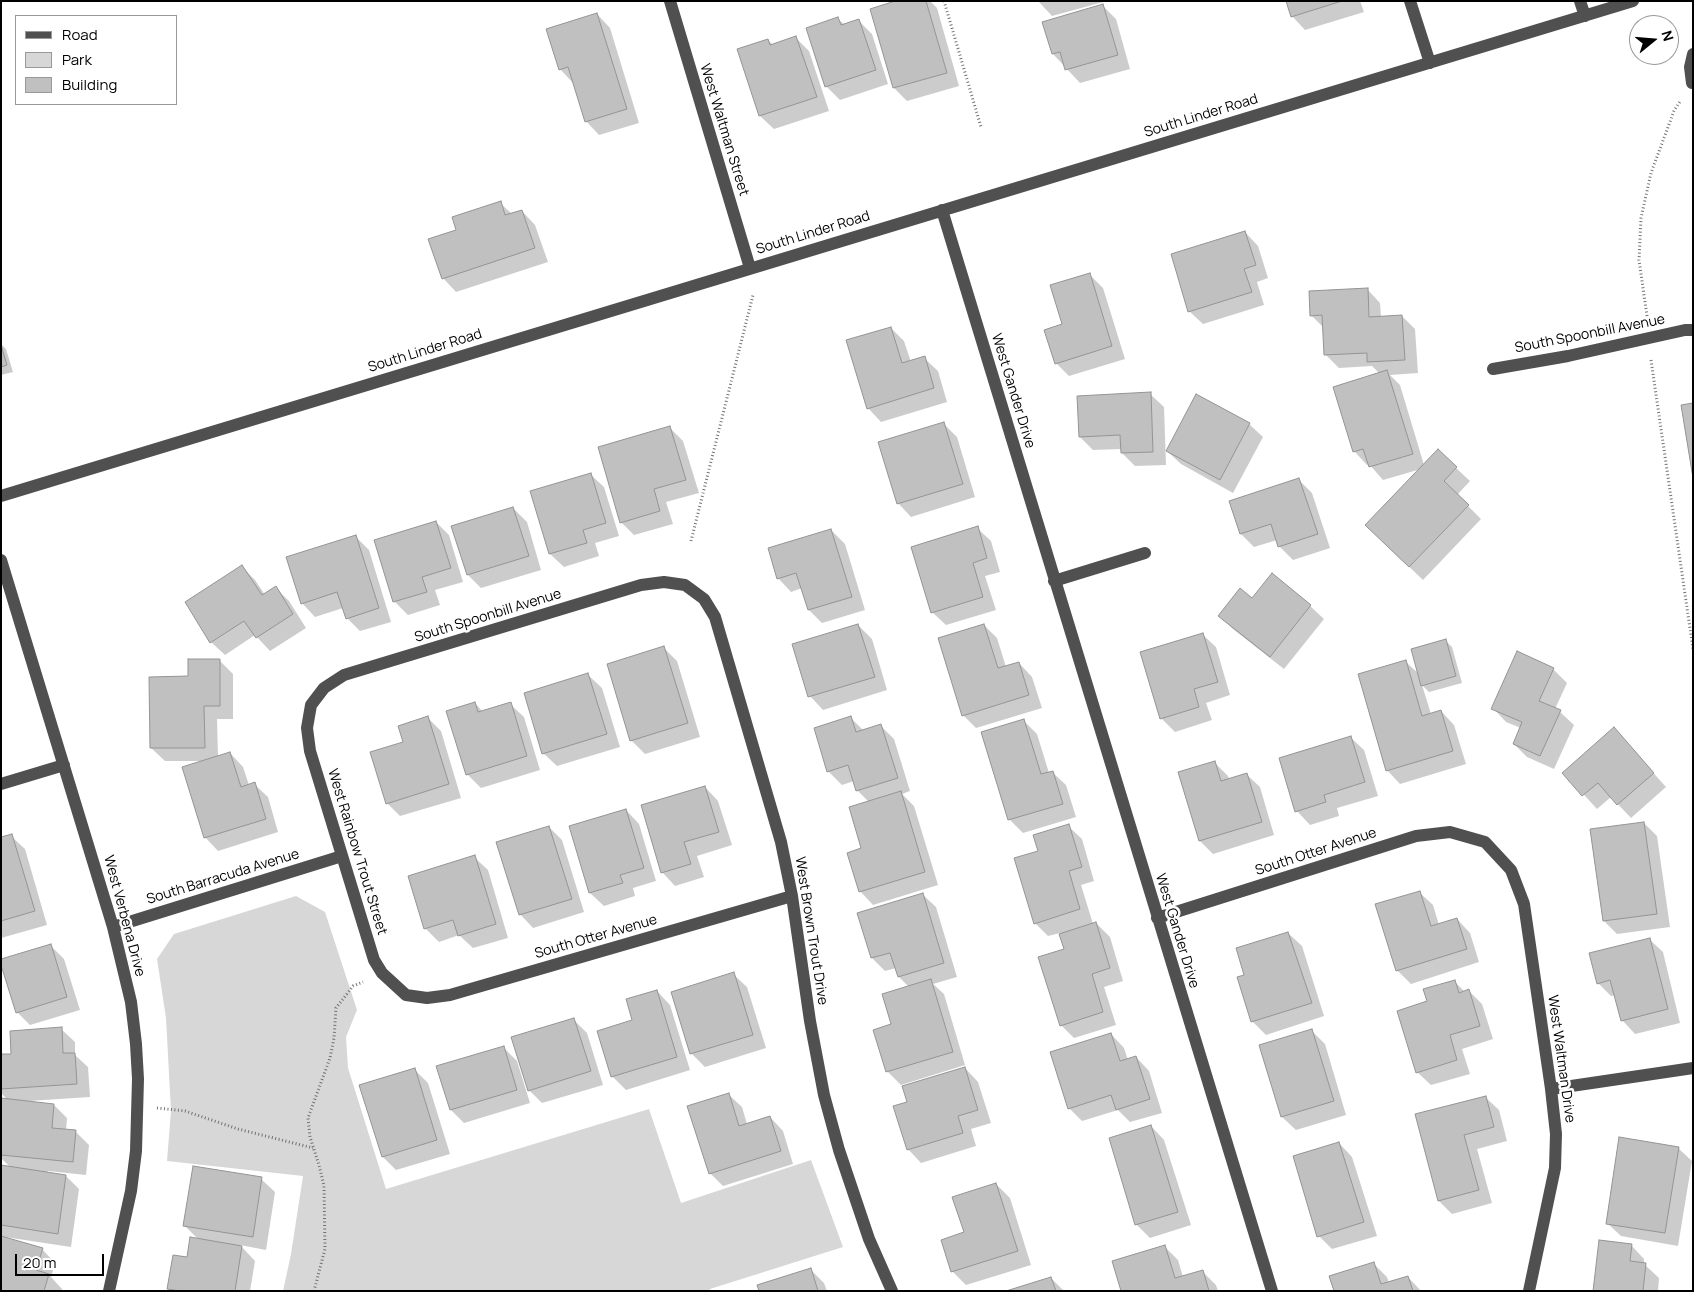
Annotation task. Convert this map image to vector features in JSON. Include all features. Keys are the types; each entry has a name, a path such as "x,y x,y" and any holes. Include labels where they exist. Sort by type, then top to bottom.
{"street":[{"path":"1410,1 1430,63"},
{"path":"1580,1 1585,16"},
{"name":"South Linder Road","path":"1,496 1633,1"},
{"name":"West Waltman Street","path":"674,2 750,268"},
{"path":"1692,83 1690,67 1693,54"},
{"name":"West Gander Drive","path":"942,210 1272,1291"},
{"name":"South Spoonbill Avenue","path":"1493,369 1568,356 1685,330 1693,330"},
{"path":"1054,581 1144,553"},
{"name":"West Verbena Drive","path":"1,560 113,926 131,1002 138,1079 136,1151 131,1191 109,1291"},
{"name":"South Spoonbill Avenue","path":"311,706 324,688 344,675 641,585 664,582 685,585"},
{"name":"West Brown Trout Drive","path":"685,585 704,599 714,617 767,793 781,842 792,896 810,1022 824,1096 839,1150 869,1239 892,1291"},
{"name":"West Rainbow Trout Street","path":"311,706 307,728 310,751 374,960 382,973 406,995"},
{"path":"1,784 64,765"},
{"name":"South Otter Avenue","path":"1157,918 1416,836 1450,832 1486,842"},
{"name":"West Waltman Drive","path":"1486,842 1512,870 1524,904 1556,1134 1555,1168 1529,1291"},
{"name":"South Barracuda Avenue","path":"113,926 342,856"},
{"name":"South Otter Avenue","path":"406,995 427,998 450,995 792,896"},
{"path":"1551,1089 1693,1068"}],"path":[{"path":"944,1 981,127"},
{"path":"1647,316 1639,260 1641,218 1651,173 1674,111 1692,83"},
{"path":"691,540 753,295"},
{"path":"1651,359 1693,649"},
{"path":"314,1291 325,1249 324,1186 310,1138 308,1118 330,1058 334,1038 336,1008 353,986 382,973"},
{"path":"137,1106 185,1111 238,1129 314,1148"}],"green space":[{"path":"296,896 325,912 357,1010 346,1037 348,1068 386,1189 649,1109 681,1203 811,1160 843,1247 710,1289 710,1291 283,1291 291,1254 303,1176 167,1161 171,1111 166,1018 157,959 174,934"}],"building":[{"path":"895,1 926,1 947,73 893,88 870,9"},
{"path":"1286,1 1342,1 1291,17"},
{"path":"1103,4 1118,55 1065,70 1060,52 1052,54 1042,22"},
{"path":"597,13 627,109 585,122 568,67 559,70 546,29"},
{"path":"838,17 841,25 859,19 876,70 825,87 806,28"},
{"path":"796,36 817,97 759,116 737,49 768,39 770,45"},
{"path":"501,201 505,215 522,210 535,248 442,279 428,239 456,230 452,217"},
{"path":"1245,231 1256,265 1244,269 1252,292 1188,312 1171,254"},
{"path":"1090,273 1112,346 1055,364 1044,330 1062,324 1050,285"},
{"path":"1368,288 1369,317 1402,315 1405,360 1367,362 1367,353 1324,355 1322,315 1310,316 1309,291"},
{"path":"891,327 902,363 925,356 934,388 867,409 846,340"},
{"path":"1,345 7,365 1,367"},
{"path":"1387,370 1413,454 1369,467 1363,449 1353,452 1333,387"},
{"path":"1151,392 1153,452 1121,453 1120,435 1079,437 1077,396"},
{"path":"1196,394 1250,423 1220,480 1166,451"},
{"path":"1693,403 1693,478 1681,405"},
{"path":"944,422 963,484 897,504 878,442"},
{"path":"670,426 686,480 654,489 660,511 620,523 598,447"},
{"path":"1438,449 1457,467 1444,481 1469,505 1409,567 1365,525"},
{"path":"591,473 606,523 583,530 587,543 549,554 530,491"},
{"path":"1299,478 1318,534 1278,547 1271,524 1240,534 1229,501"},
{"path":"513,507 529,556 467,575 451,526"},
{"path":"436,521 451,568 422,577 427,592 393,602 374,540"},
{"path":"978,526 987,558 973,563 983,597 931,613 911,547"},
{"path":"831,529 852,597 808,610 796,573 777,579 768,548"},
{"path":"356,535 379,608 346,619 337,592 301,604 286,557"},
{"path":"242,565 262,595 276,586 293,614 256,638 244,621 210,643 185,602"},
{"path":"1272,573 1311,605 1270,657 1218,616 1240,588 1252,598"},
{"path":"858,624 875,677 808,697 792,644"},
{"path":"984,624 998,668 1019,662 1029,695 962,716 938,638"},
{"path":"1203,633 1218,682 1194,689 1199,707 1160,719 1140,652"},
{"path":"1446,639 1456,676 1421,686 1411,649"},
{"path":"664,646 688,723 630,741 607,664"},
{"path":"1517,651 1554,668 1539,701 1561,710 1540,756 1513,744 1522,722 1491,709"},
{"path":"188,659 220,659 220,706 204,706 205,748 150,748 149,677 188,676"},
{"path":"1406,660 1422,716 1441,710 1453,751 1386,771 1358,674"},
{"path":"588,673 607,734 542,754 524,693"},
{"path":"475,702 478,712 511,702 527,756 466,775 446,711"},
{"path":"428,716 449,784 386,804 370,752 403,742 398,726"},
{"path":"851,716 856,732 881,724 898,778 856,791 848,765 827,772 814,728"},
{"path":"1024,719 1041,774 1053,771 1063,804 1008,820 981,732"},
{"path":"1614,727 1654,773 1617,805 1598,783 1582,796 1562,773"},
{"path":"1351,736 1365,782 1324,795 1326,802 1295,812 1279,758"},
{"path":"230,752 241,787 255,782 266,819 204,838 182,767"},
{"path":"1215,761 1221,781 1247,773 1262,822 1199,841 1178,772"},
{"path":"705,786 719,832 684,842 691,864 661,873 641,805"},
{"path":"901,791 925,872 859,892 847,853 861,848 849,807"},
{"path":"626,809 644,868 620,875 623,883 589,893 569,826"},
{"path":"1644,822 1657,914 1603,921 1590,829"},
{"path":"1069,824 1082,867 1069,871 1080,909 1034,924 1014,858 1038,851 1033,835"},
{"path":"549,826 572,899 519,915 496,842"},
{"path":"12,834 35,911 1,921 1,837"},
{"path":"475,855 496,924 458,936 453,920 424,929 408,876"},
{"path":"1420,891 1431,926 1457,918 1467,949 1396,971 1375,904"},
{"path":"923,893 944,963 898,977 890,953 871,958 857,913"},
{"path":"1096,922 1110,968 1092,974 1103,1012 1060,1026 1038,957 1064,949 1059,934"},
{"path":"1288,932 1312,1003 1251,1022 1237,977 1244,975 1236,948"},
{"path":"1650,938 1668,1009 1621,1021 1610,980 1597,984 1589,953"},
{"path":"51,944 67,997 16,1013 1,965 1,959"},
{"path":"734,972 753,1035 690,1054 671,992"},
{"path":"931,979 953,1052 886,1072 873,1030 891,1024 882,994"},
{"path":"1455,980 1459,993 1469,989 1480,1026 1450,1035 1457,1060 1416,1073 1397,1011 1427,1001 1423,989"},
{"path":"657,990 677,1057 611,1077 597,1031 632,1020 626,999"},
{"path":"574,1018 591,1071 528,1091 511,1037"},
{"path":"62,1027 63,1053 75,1053 77,1084 1,1089 1,1054 11,1054 10,1031"},
{"path":"1312,1029 1334,1101 1281,1117 1259,1045"},
{"path":"1111,1033 1120,1061 1136,1056 1150,1099 1116,1110 1111,1095 1068,1109 1050,1052"},
{"path":"504,1046 517,1090 450,1110 436,1066"},
{"path":"965,1067 978,1110 958,1116 963,1133 907,1150 893,1106 907,1102 902,1086"},
{"path":"415,1068 437,1140 382,1157 359,1085"},
{"path":"729,1093 739,1126 770,1116 781,1151 709,1174 687,1106"},
{"path":"1486,1096 1494,1127 1464,1135 1479,1190 1438,1201 1415,1114"},
{"path":"1,1098 54,1104 52,1128 76,1130 73,1162 1,1155"},
{"path":"1151,1125 1178,1212 1135,1225 1109,1138"},
{"path":"1619,1137 1679,1147 1665,1233 1606,1224"},
{"path":"1339,1142 1364,1222 1317,1237 1293,1156"},
{"path":"1,1165 66,1175 58,1234 1,1225"},
{"path":"193,1166 262,1177 253,1237 183,1226"},
{"path":"996,1183 1018,1251 951,1272 941,1240 964,1232 952,1197"},
{"path":"1,1236 43,1248 36,1270 49,1274 44,1291 1,1291"},
{"path":"190,1237 242,1246 235,1291 180,1291 167,1289 173,1255 187,1257"},
{"path":"1599,1240 1632,1244 1630,1261 1646,1263 1643,1291 1593,1291"},
{"path":"1165,1245 1175,1278 1203,1270 1209,1291 1121,1291 1112,1261"},
{"path":"1374,1262 1381,1284 1408,1276 1413,1291 1334,1291 1329,1276"},
{"path":"811,1268 818,1291 759,1291 757,1285"},
{"path":"1051,1277 1056,1291 1006,1291"}]}
